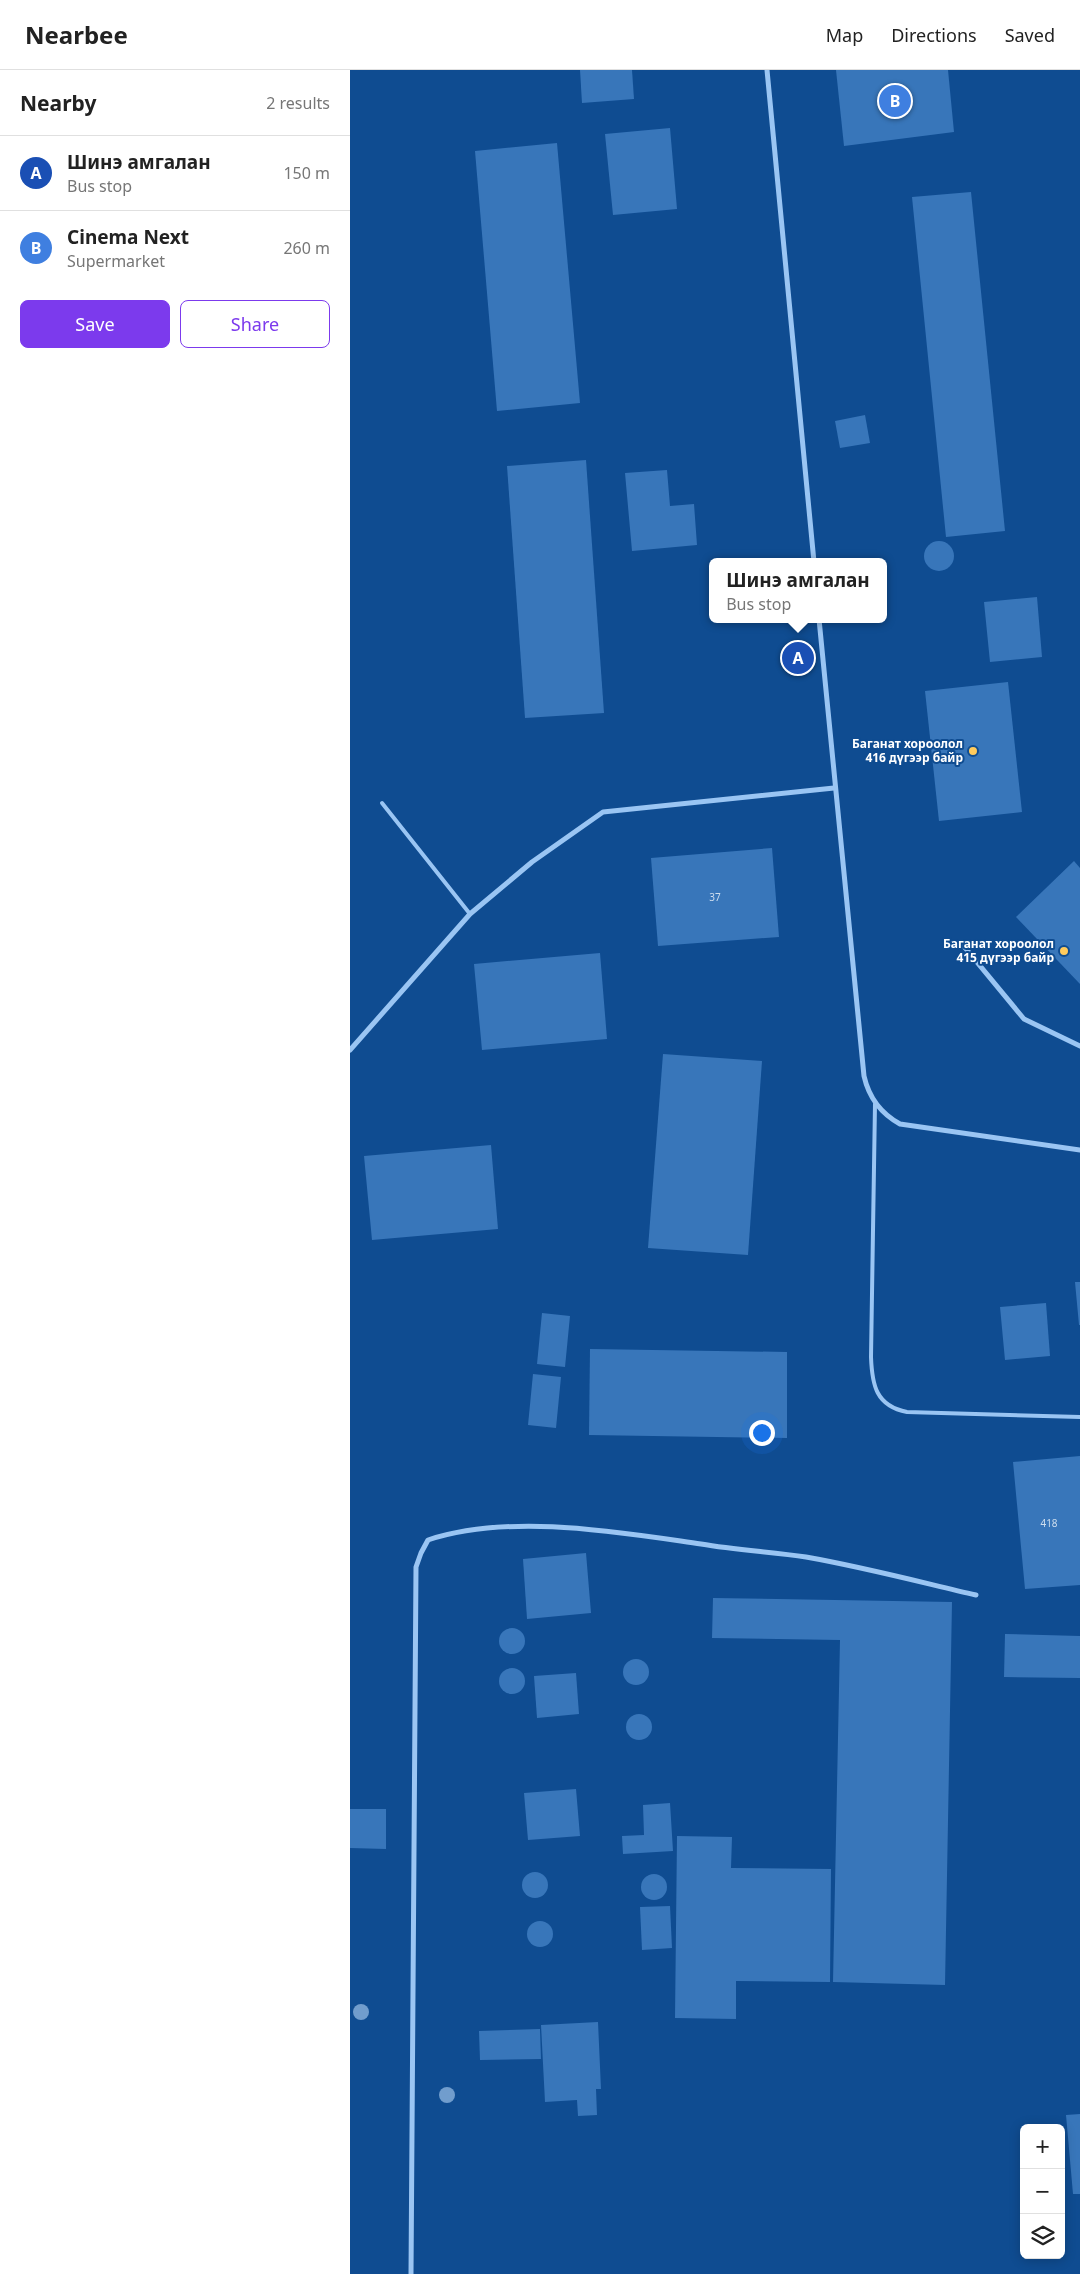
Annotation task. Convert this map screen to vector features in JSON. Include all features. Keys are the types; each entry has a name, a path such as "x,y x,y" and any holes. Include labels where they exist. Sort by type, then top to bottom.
{"street":[{"path":"767,70 814,558"},
{"path":"819,623 834,788 866,1087 875,1104 889,1117 908,1126 1080,1150"},
{"path":"350,1050 470,914 532,862 603,812 834,788"},
{"path":"962,944 1024,1018 1080,1046"},
{"path":"411,2274 416,1568 428,1540 450,1532 476,1529 514,1527 603,1530 729,1549 806,1557 976,1594"}],"lane":[{"path":"382,803 470,914"},
{"path":"875,1104 871,1357 875,1387 880,1398 888,1406 907,1412 1080,1417"}],"building":[{"path":"580,70 632,70 634,99 582,103"},
{"path":"836,70 948,70 954,132 844,146"},
{"path":"670,128 677,209 613,215 605,134"},
{"path":"557,143 580,403 497,411 475,151"},
{"path":"971,192 1005,531 946,537 912,197"},
{"path":"865,415 870,443 840,448 835,421"},
{"path":"586,460 604,713 525,718 507,466"},
{"path":"667,470 670,506 694,504 697,545 632,551 625,473"},
{"path":"939,541 945,542 953,550 953,562 945,570 939,571 933,570 925,562 924,556 925,550 933,542"},
{"path":"1037,597 1042,657 990,662 984,602"},
{"name":"Баганат хороолол 416 дүгээр байр","path":"1008,682 1022,812 939,821 925,691"},
{"path":"772,848 779,937 658,946 651,858"},
{"name":"Баганат хороолол 415 дүгээр байр","path":"1074,861 1080,868 1080,984 1016,917"},
{"path":"600,953 607,1039 482,1050 474,964"},
{"path":"663,1054 762,1061 748,1255 648,1248"},
{"path":"491,1145 498,1229 372,1240 364,1156"},
{"path":"1075,1282 1080,1282 1080,1325 1079,1325"},
{"path":"1046,1303 1050,1356 1005,1360 1000,1307"},
{"path":"542,1313 570,1316 565,1367 537,1364"},
{"path":"590,1349 787,1352 787,1438 589,1435"},
{"path":"533,1374 561,1377 556,1428 528,1425"},
{"path":"1080,1456 1080,1585 1025,1589 1013,1462"},
{"path":"586,1553 591,1613 527,1619 523,1559"},
{"path":"713,1598 952,1602 945,1985 833,1982 840,1640 712,1638"},
{"path":"512,1628 521,1632 525,1641 521,1650 512,1654 503,1650 499,1641 503,1632"},
{"path":"1005,1634 1080,1636 1080,1678 1004,1677"},
{"path":"636,1659 645,1663 649,1672 645,1681 636,1685 627,1681 623,1672 627,1663"},
{"path":"512,1668 521,1672 525,1681 521,1690 512,1694 503,1690 499,1681 503,1672"},
{"path":"576,1673 579,1714 537,1718 534,1676"},
{"path":"639,1714 648,1718 652,1727 648,1736 639,1740 630,1736 626,1727 630,1718"},
{"path":"576,1789 580,1836 528,1840 524,1793"},
{"path":"670,1803 673,1851 623,1854 622,1836 644,1835 643,1805"},
{"path":"350,1809 386,1809 386,1849 350,1848"},
{"path":"677,1836 732,1837 731,1868 831,1869 830,1982 736,1981 736,2019 675,2018"},
{"path":"535,1872 544,1876 548,1885 544,1894 535,1898 526,1894 522,1885 526,1876"},
{"path":"654,1874 663,1878 667,1887 663,1896 654,1900 645,1896 641,1887 645,1878"},
{"path":"670,1906 672,1948 642,1950 640,1907"},
{"path":"540,1921 549,1925 553,1934 549,1943 540,1947 531,1943 527,1934 531,1925"},
{"path":"598,2022 601,2089 596,2089 597,2115 578,2116 577,2100 545,2102 541,2025"},
{"path":"540,2029 541,2059 480,2060 479,2031"},
{"path":"1080,2114 1080,2194 1073,2194 1066,2115"}],"place":[{"name":"Cinema Next","path":"895,101"},
{"name":"Шинэ амгалан","path":"798,658"},
{"name":"Баганат хороолол 416 дүгээр байр","path":"973,751"},
{"name":"Баганат хороолол 415 дүгээр байр","path":"1064,951"}]}
